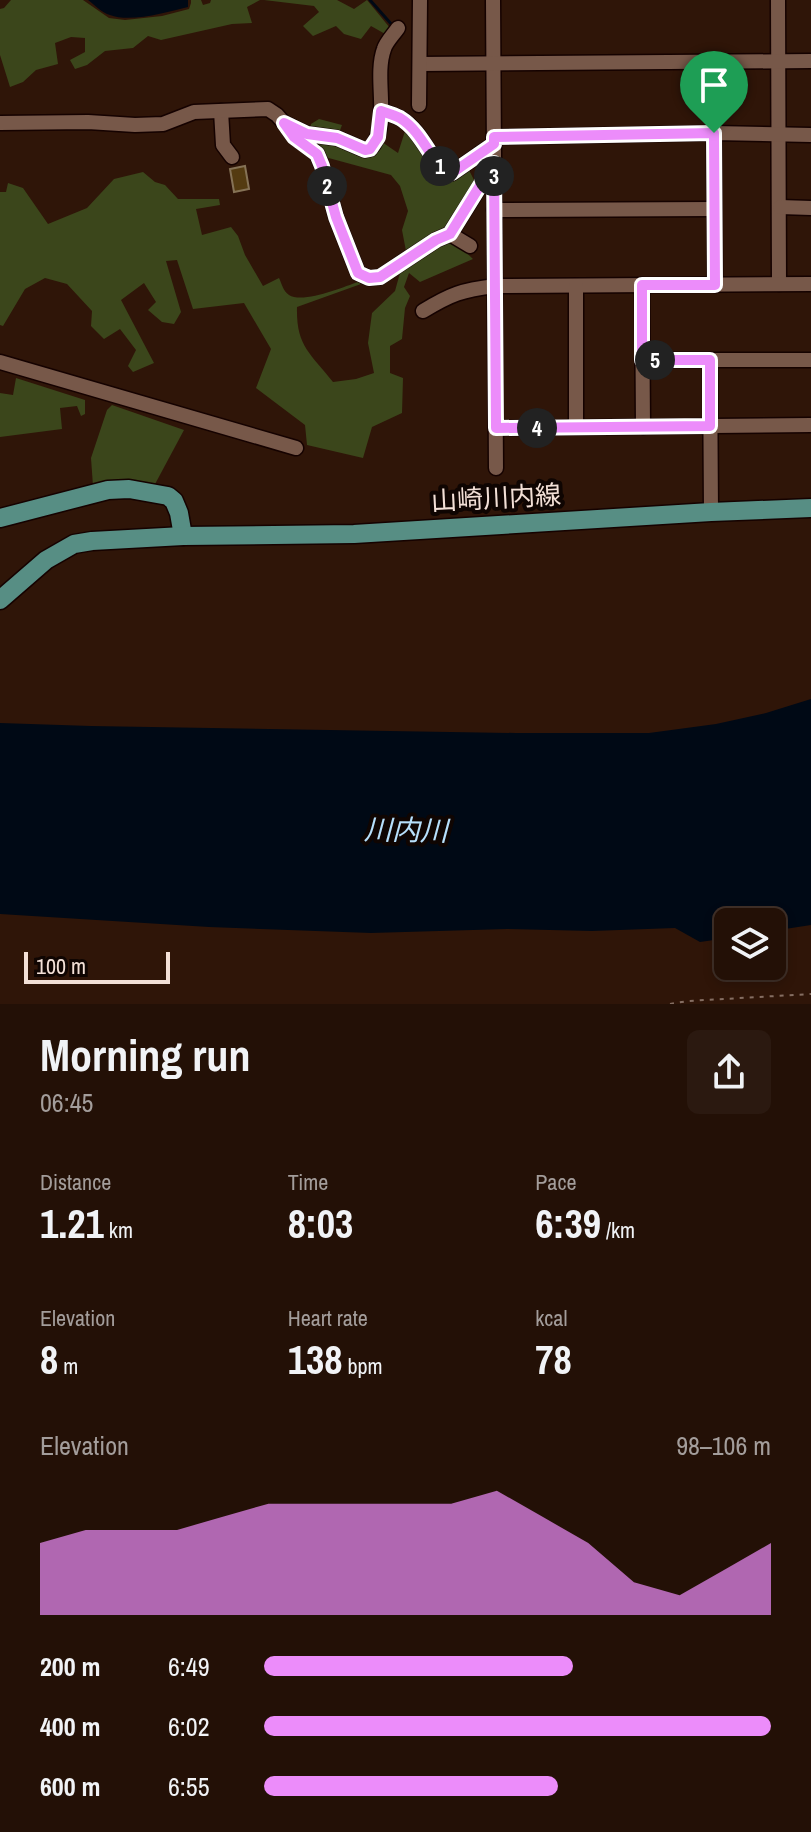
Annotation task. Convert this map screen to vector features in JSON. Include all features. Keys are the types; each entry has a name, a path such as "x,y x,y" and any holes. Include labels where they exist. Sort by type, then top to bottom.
{"main road":[{"path":"0,518 108,490 129,489 168,496 174,501 183,536"},
{"name":"山崎川内線","path":"0,600 46,560 74,544 107,539 354,534 811,508"}],"street":[{"path":"419,105 420,0"},
{"path":"493,0 496,468"},
{"path":"778,0 779,284"},
{"path":"284,123 307,134 337,138 365,150 370,149 378,137 384,49 398,28"},
{"path":"420,64 811,61"},
{"path":"0,123 163,124 194,112 268,109 277,115 294,137 317,154 336,217 358,273 369,278 380,277 450,234 494,163"},
{"path":"221,111 223,145 232,157"},
{"path":"381,111 400,118 411,127 446,174 452,173 494,140 714,133 811,135"},
{"path":"714,133 715,285"},
{"path":"780,207 811,208"},
{"path":"494,210 714,209"},
{"path":"450,234 470,246"},
{"path":"423,311 447,296 467,289 495,286 811,284"},
{"path":"642,285 643,427"},
{"path":"576,286 576,427"},
{"path":"642,360 811,360"},
{"path":"710,360 711,512"},
{"path":"0,362 296,448"},
{"path":"496,428 811,425"}],"path":[{"path":"670,1004 811,994"}],"green space":[{"path":"11,0 83,0 109,18 125,20 189,9 191,0 201,0 203,5 211,0 260,0 247,7 252,23 232,24 161,40 148,36 133,48 105,51 87,65 75,69 70,60 85,52 85,38 71,37 55,43 58,64 36,70 23,82 10,87 0,55 0,9"},
{"path":"264,0 337,0 354,9 367,0 390,28 387,35 371,26 361,39 344,34 336,26 313,36 303,26 319,12 314,6"},
{"path":"319,119 342,125 336,141 340,144 382,142 398,153 406,128 441,181 456,179 469,170 474,180 464,201 455,242 473,259 420,282 409,273 404,287 410,296 405,308 402,339 390,346 390,373 403,378 402,413 372,427 363,458 307,445 305,425 256,388 271,349 244,303 193,309 177,260 166,261 181,312 174,324 162,322 148,310 156,302 144,283 121,300 154,363 133,372 128,366 136,350 120,329 104,339 91,326 92,311 67,284 45,278 25,289 3,326 0,325 0,192 6,192 8,183 23,188 48,224 87,208 114,179 143,172 155,182 165,185 178,199 219,199 220,205 196,209 202,235 231,227 263,286 279,278 289,295 304,297 358,282 361,284 297,307 297,320 306,348 333,382 374,373 368,343 372,313 395,291 406,251 402,230 408,211 400,186 391,175 325,157 310,129 311,124"},
{"path":"16,378 85,400 85,414 81,416 77,406 60,408 62,429 0,437 0,393 13,395"},
{"path":"112,405 184,430 154,486 93,486 91,458 107,410"}],"water":[{"path":"88,0 188,0 188,7 128,18 107,14"},
{"name":"川内川","path":"811,699 811,925 786,929 786,908 714,908 714,940 700,942 675,928 371,933 0,914 0,723 649,733 716,724"}],"building":[{"path":"245,166 249,189 234,192 230,169"}],"waterway":[{"path":"370,0 393,26"}],"route":[{"path":"381,111 400,118 411,127 446,174 494,144 494,137 714,133 715,285 642,285 642,360 710,360 710,426 496,428 494,163 450,234 380,277 369,278 358,273 336,217 317,154 294,137 284,123 307,134 328,135 365,150 370,149 378,137 381,111"}]}
